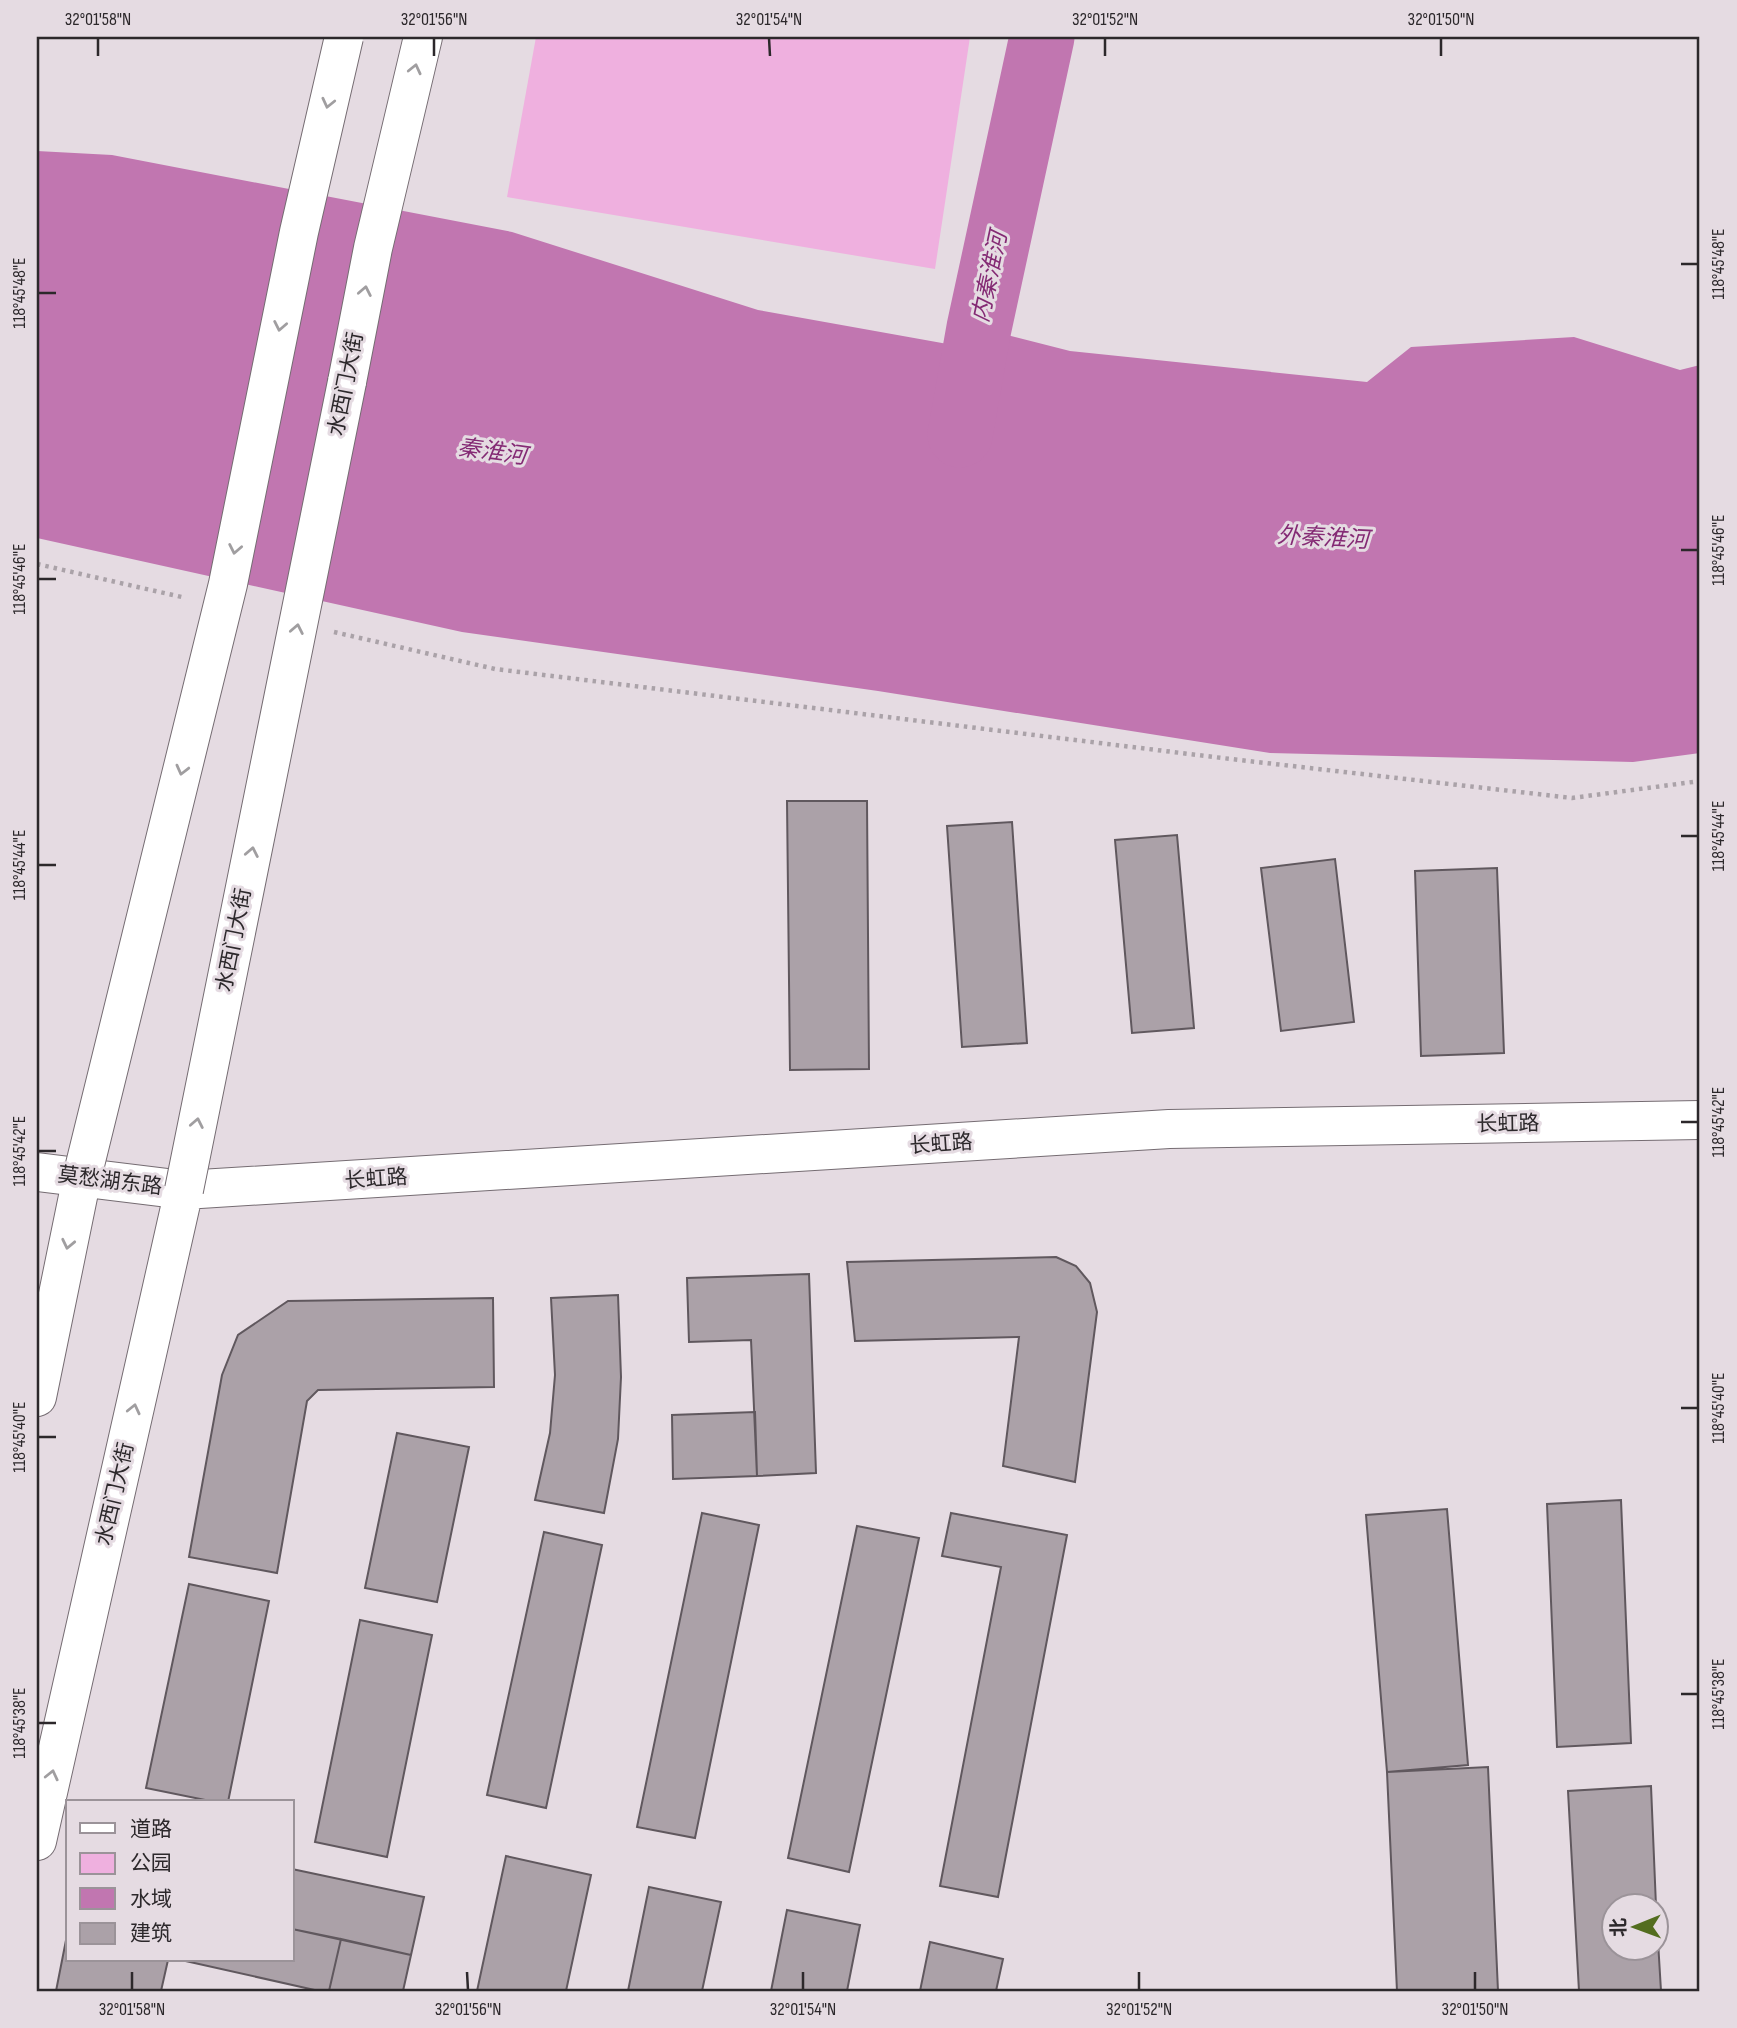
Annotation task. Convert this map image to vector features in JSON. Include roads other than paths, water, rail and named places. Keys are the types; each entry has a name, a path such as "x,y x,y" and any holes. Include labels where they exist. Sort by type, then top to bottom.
{"main road":[{"path":"37,1397 82,1177 228,584 299,232 344,37"},
{"name":"水西门大街","path":"37,1841 184,1190 373,247 423,37"},
{"name":"长虹路","path":"184,1190 1169,1129 1700,1120"},
{"name":"莫愁湖东路","path":"37,1172 184,1190"}],"water":[{"path":"37,151 112,155 512,232 758,310 981,350 979,328 1070,351 1367,382 1411,347 1574,337 1680,370 1700,365 1700,753 1633,762 1270,753 878,691 462,632 37,538"}],"waterway":[{"name":"内秦淮河","path":"960,435 979,328 1042,37"}],"water label":[{"name":"秦淮河","path":"492,452"},
{"name":"外秦淮河","path":"1323,538"}]}
